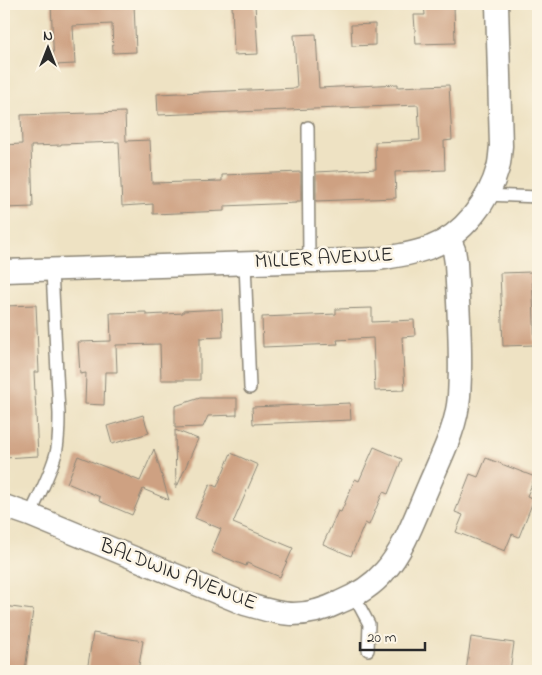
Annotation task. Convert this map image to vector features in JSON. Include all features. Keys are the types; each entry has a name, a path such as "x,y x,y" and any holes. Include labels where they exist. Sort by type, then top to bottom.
{"street":[{"name":"MILLER AVENUE","path":"4,272 378,259 404,255 431,247 449,238 477,211 498,167 501,146 497,4"},
{"name":"BALDWIN AVENUE","path":"4,506 245,604 269,611 292,614 312,612 330,607 354,596 386,571 404,541 445,448 454,422 459,397 459,342 456,263 454,250 449,238"}],"lane":[{"path":"308,127 309,261"},
{"path":"486,195 538,197"},
{"path":"245,263 250,388"},
{"path":"30,515 48,476 56,453 59,431 60,414 52,270"},
{"path":"354,596 369,624 368,650"}],"building":[{"path":"51,4 134,4 136,52 113,53 112,24 73,26 75,64 54,65"},
{"path":"232,4 255,4 258,54 234,55"},
{"path":"424,4 454,4 455,43 416,44 414,15 425,15"},
{"path":"375,24 375,45 352,46 351,25"},
{"path":"316,34 319,88 398,84 398,87 449,85 452,140 444,141 445,170 395,172 396,198 316,201 316,172 376,169 375,142 420,140 418,105 158,115 157,94 297,88 294,35"},
{"path":"125,112 126,141 150,140 152,183 222,181 222,175 301,172 301,201 296,201 296,203 224,206 224,211 153,214 153,204 122,206 119,142 31,146 33,207 4,208 4,145 22,144 21,115"},
{"path":"532,272 535,345 503,346 500,273"},
{"path":"36,305 39,372 34,372 38,456 4,458 4,306"},
{"path":"372,308 372,322 414,320 415,336 402,337 405,390 375,391 373,338 337,340 338,344 263,347 262,317 336,314 336,309"},
{"path":"222,309 223,337 200,338 200,380 161,380 160,344 116,345 117,372 105,372 104,405 85,404 86,373 80,374 78,342 111,341 110,313 146,312 146,315"},
{"path":"200,398 237,398 237,415 208,416 203,427 175,428 175,406"},
{"path":"350,403 351,420 253,424 252,407"},
{"path":"143,415 149,433 112,444 107,426"},
{"path":"175,430 198,439 176,489"},
{"path":"374,447 402,459 388,494 383,492 369,525 365,523 351,556 323,544 338,511 341,512 355,479 359,481"},
{"path":"154,449 169,500 143,489 132,515 99,501 100,497 67,483 78,456 140,481"},
{"path":"231,453 258,465 233,523 293,548 280,577 247,563 246,566 211,552 221,529 195,518 210,484 217,487"},
{"path":"486,458 535,477 527,496 534,499 519,537 512,534 505,551 456,532 463,515 455,512 470,474 478,477"},
{"path":"4,606 33,610 25,671 4,671"},
{"path":"93,633 143,641 138,671 87,671"},
{"path":"471,637 514,643 510,671 466,671"}]}
